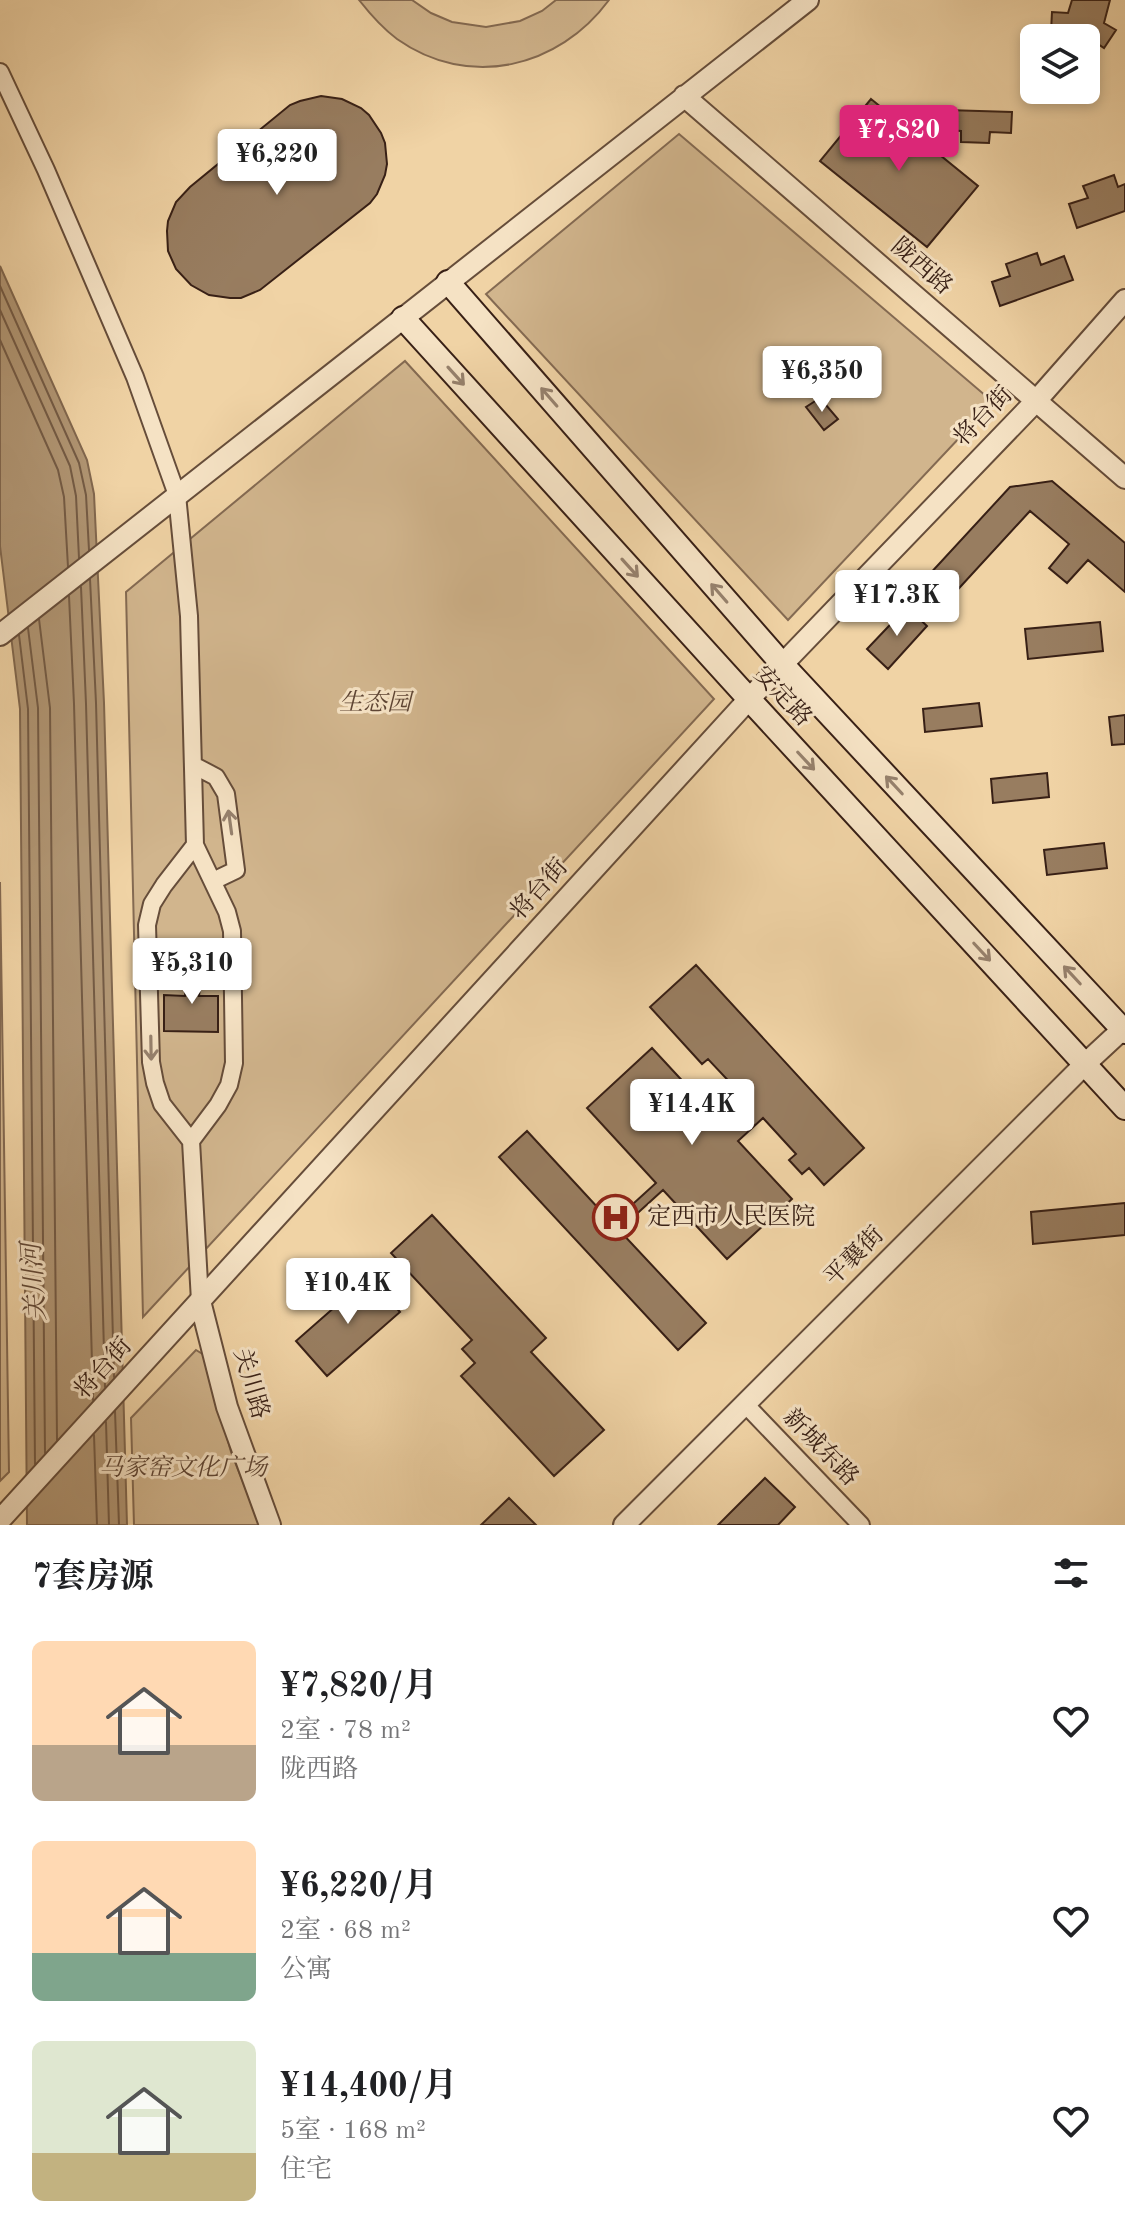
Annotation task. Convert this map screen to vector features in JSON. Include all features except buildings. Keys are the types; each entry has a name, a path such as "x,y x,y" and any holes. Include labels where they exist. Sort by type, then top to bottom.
{"main road":[{"name":"安定路","path":"448,282 783,665 1124,1030"},
{"name":"安定路","path":"403,318 1125,1108"}],"street":[{"path":"0,635 808,0"},
{"path":"0,72 135,377 177,495 189,616 195,845 227,912 232,931 234,1063 229,1085 218,1105 191,1141"},
{"name":"陇西路","path":"684,96 1125,478"},
{"name":"将台街","path":"4,1516 749,699 1036,401 1125,300"},
{"path":"193,765 216,777 226,794 236,870 213,881"},
{"path":"195,845 152,904 147,925 151,1062 162,1104 191,1141 200,1301"},
{"name":"平襄街","path":"624,1525 1085,1064 1124,1030"},
{"name":"关川路","path":"200,1301 227,1407 270,1525"},
{"name":"新城东路","path":"745,1404 861,1525"}],"green space":[{"path":"359,0 412,0 452,22 486,27 520,21 542,11 556,0 609,0 565,42 539,56 511,64 483,67 453,64 425,55 392,35"},
{"path":"679,134 993,402 788,620 486,294"},
{"name":"生态园","path":"405,361 714,699 143,1317 126,592"},
{"path":"0,882 9,1472 0,1481"},
{"name":"马家窑文化广场","path":"196,1350 204,1355 231,1452 260,1525 134,1525 131,1418"}],"water":[{"name":"关川河","path":"0,266 87,460 94,494 104,703 127,1525 27,1525 20,709 0,546"}],"place":[{"name":"定西市人民医院","path":"616,1218"}]}
